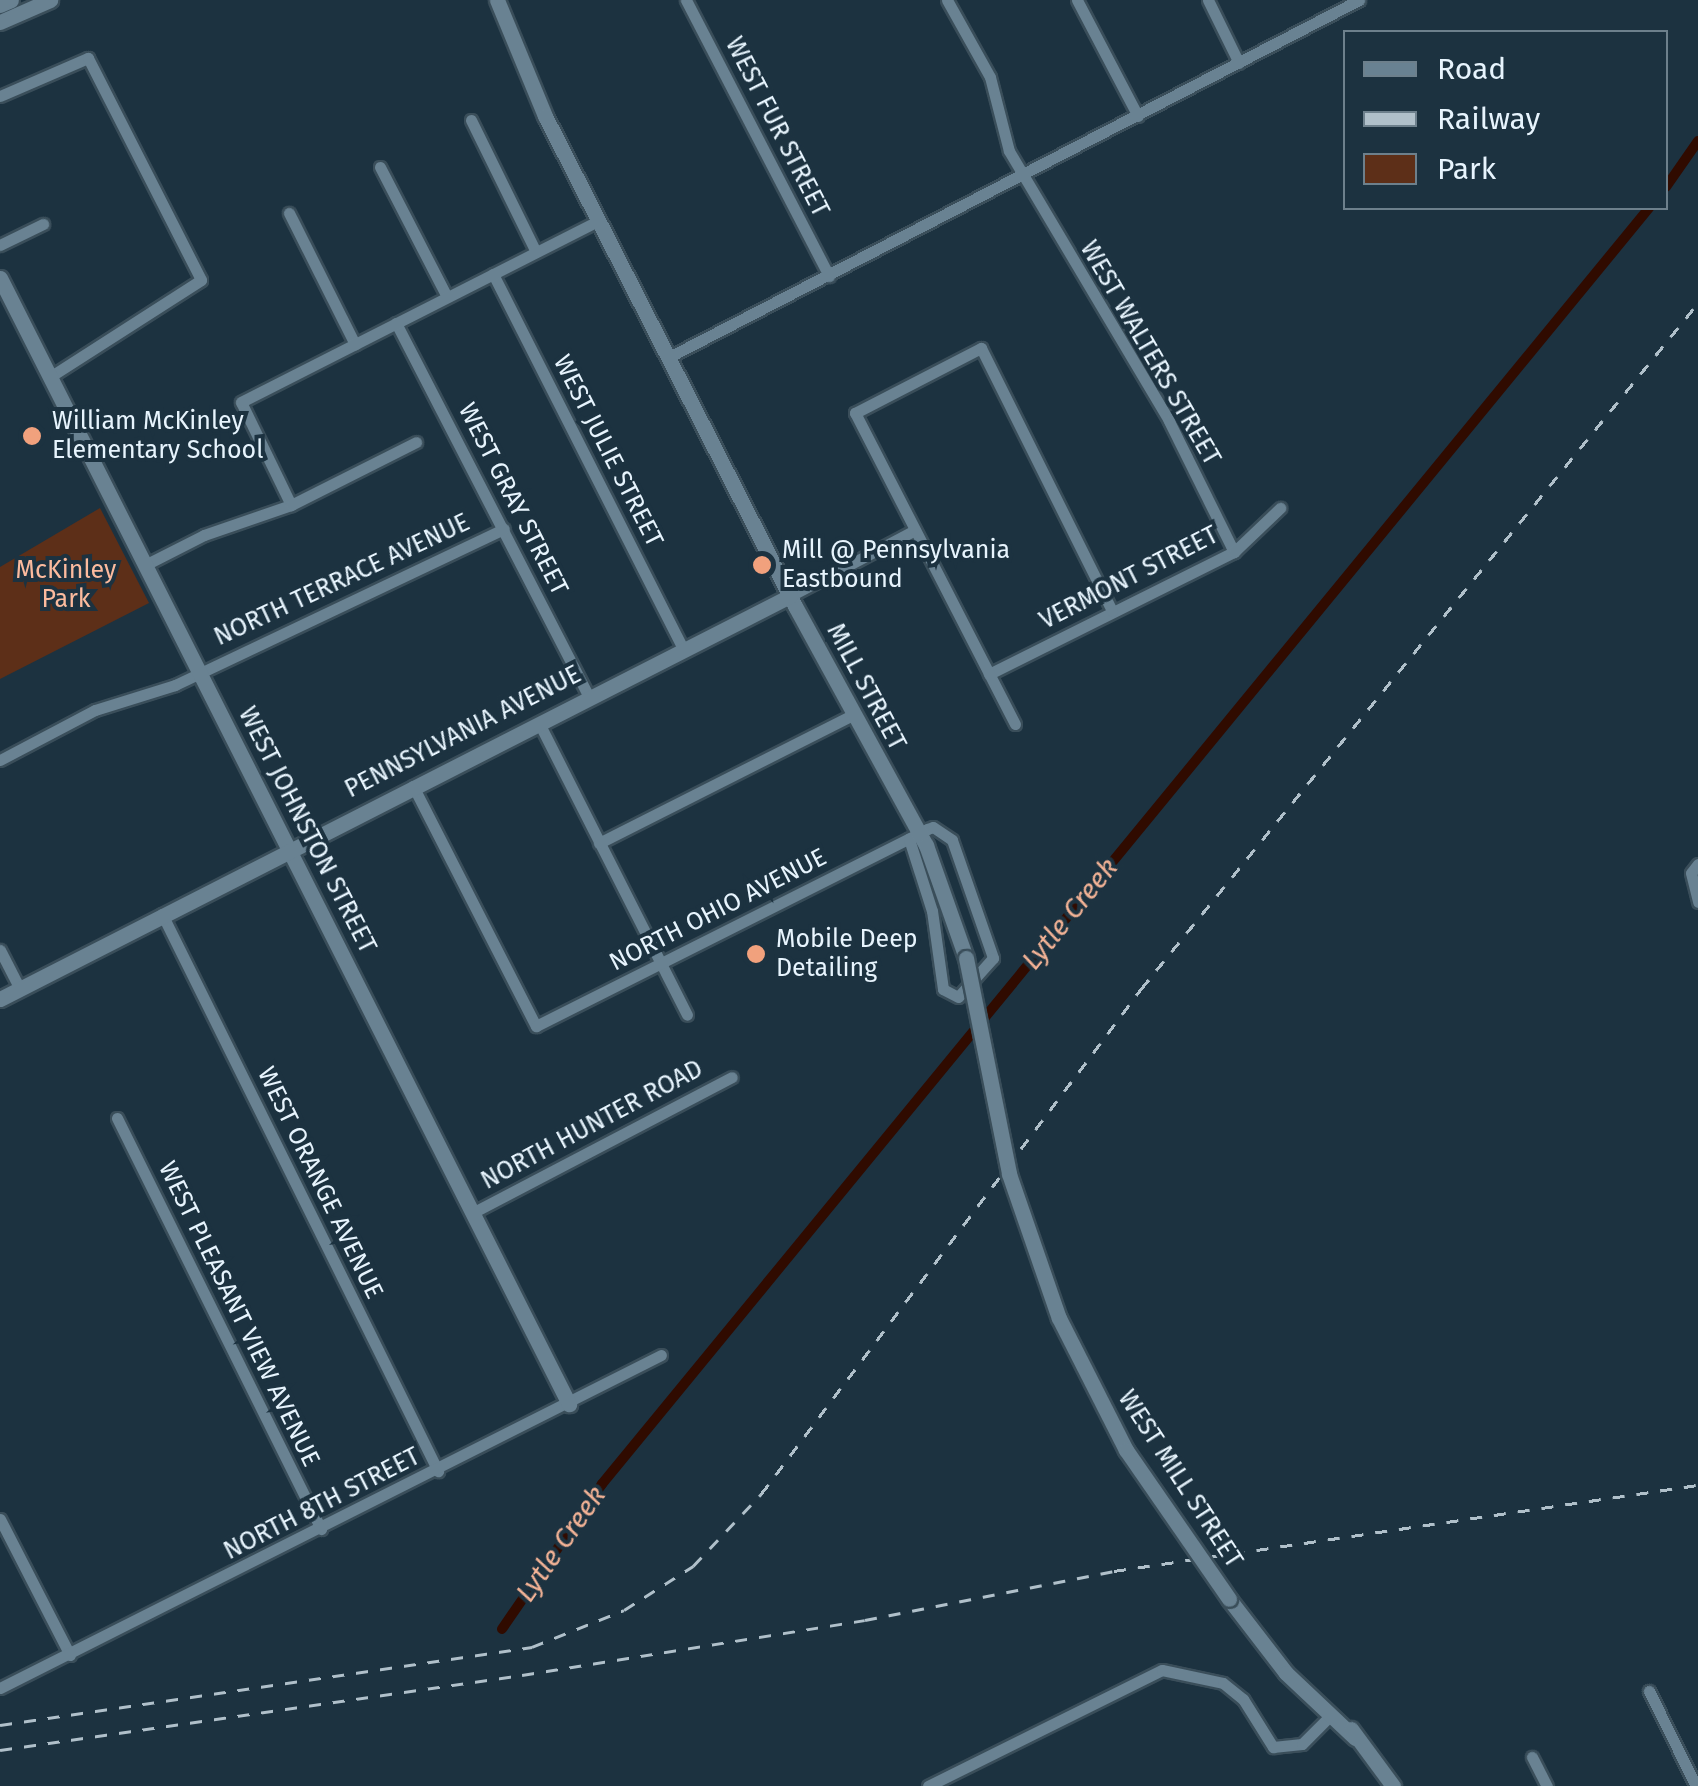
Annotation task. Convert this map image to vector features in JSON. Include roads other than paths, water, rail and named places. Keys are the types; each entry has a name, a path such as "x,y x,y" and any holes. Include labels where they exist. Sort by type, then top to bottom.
{"main road":[{"path":"0,5 11,0"},
{"path":"0,22 50,0"},
{"name":"MILL STREET","path":"497,0 538,103 914,836 966,958 1009,1174 1059,1318"},
{"name":"WEST JOHNSTON STREET","path":"2,288 50,376 568,1404"},
{"name":"PENNSYLVANIA AVENUE","path":"0,999 288,848 790,596"},
{"name":"WEST MILL STREET","path":"1059,1318 1126,1450 1229,1600 1330,1716 1355,1738"},
{"name":"WEST MILL STREET","path":"1276,1656 1355,1738 1393,1786"}],"street":[{"name":"WEST FUR STREET","path":"686,0 829,276"},
{"name":"WEST WALTERS STREET","path":"947,0 990,76 1004,134 1024,178 1152,390 1234,552"},
{"path":"1078,0 1138,116"},
{"path":"1208,0 1239,63"},
{"path":"669,357 964,204 1024,178 1359,0"},
{"path":"0,96 88,58 201,280 50,376"},
{"path":"471,120 536,252"},
{"path":"380,167 447,297"},
{"path":"289,214 355,344"},
{"path":"291,505 241,402 600,220"},
{"path":"0,244 43,224"},
{"name":"WEST JULIE STREET","path":"493,274 683,648"},
{"name":"WEST GRAY STREET","path":"396,323 588,697"},
{"path":"1015,724 855,413 980,348 1112,612"},
{"path":"145,565 204,535 291,505 416,442"},
{"name":"VERMONT STREET","path":"988,674 1234,552 1280,508"},
{"name":"NORTH TERRACE AVENUE","path":"0,760 94,710 199,672 504,530"},
{"path":"790,596 915,530"},
{"path":"599,843 852,715"},
{"path":"539,723 686,1014"},
{"name":"NORTH OHIO AVENUE","path":"413,786 536,1026 914,836"},
{"path":"933,827 948,834 993,958 958,998 942,989 932,912 914,836 933,827"},
{"path":"1698,864 1691,888 1698,902"},
{"name":"WEST ORANGE AVENUE","path":"162,914 438,1471"},
{"path":"0,950 20,989"},
{"name":"NORTH HUNTER ROAD","path":"472,1213 732,1077"},
{"name":"WEST PLEASANT VIEW AVENUE","path":"117,1118 321,1529"},
{"name":"NORTH 8TH STREET","path":"0,1688 438,1471 661,1355"},
{"path":"0,1519 70,1656"},
{"path":"928,1786 1162,1670 1223,1683 1243,1699 1273,1747 1302,1744 1330,1716"},
{"path":"1649,1692 1696,1786"},
{"path":"1532,1757 1548,1786"}],"waterway":[{"name":"Lytle Creek","path":"1668,184 1698,141"},
{"name":"Lytle Creek","path":"502,1629 602,1484 1647,210"}],"railway":[{"path":"0,1725 532,1647 624,1610 693,1566 761,1494 1141,989 1698,303"},
{"path":"0,1750 522,1675 865,1620 1114,1571 1698,1485"}],"place":[{"name":"William McKinley Elementary School","path":"32,436"},
{"name":"Mill @ Pennsylvania Eastbound","path":"762,565"},
{"name":"Mobile Deep Detailing","path":"756,954"}],"park label":[{"name":"McKinley Park","path":"66,586"}]}
